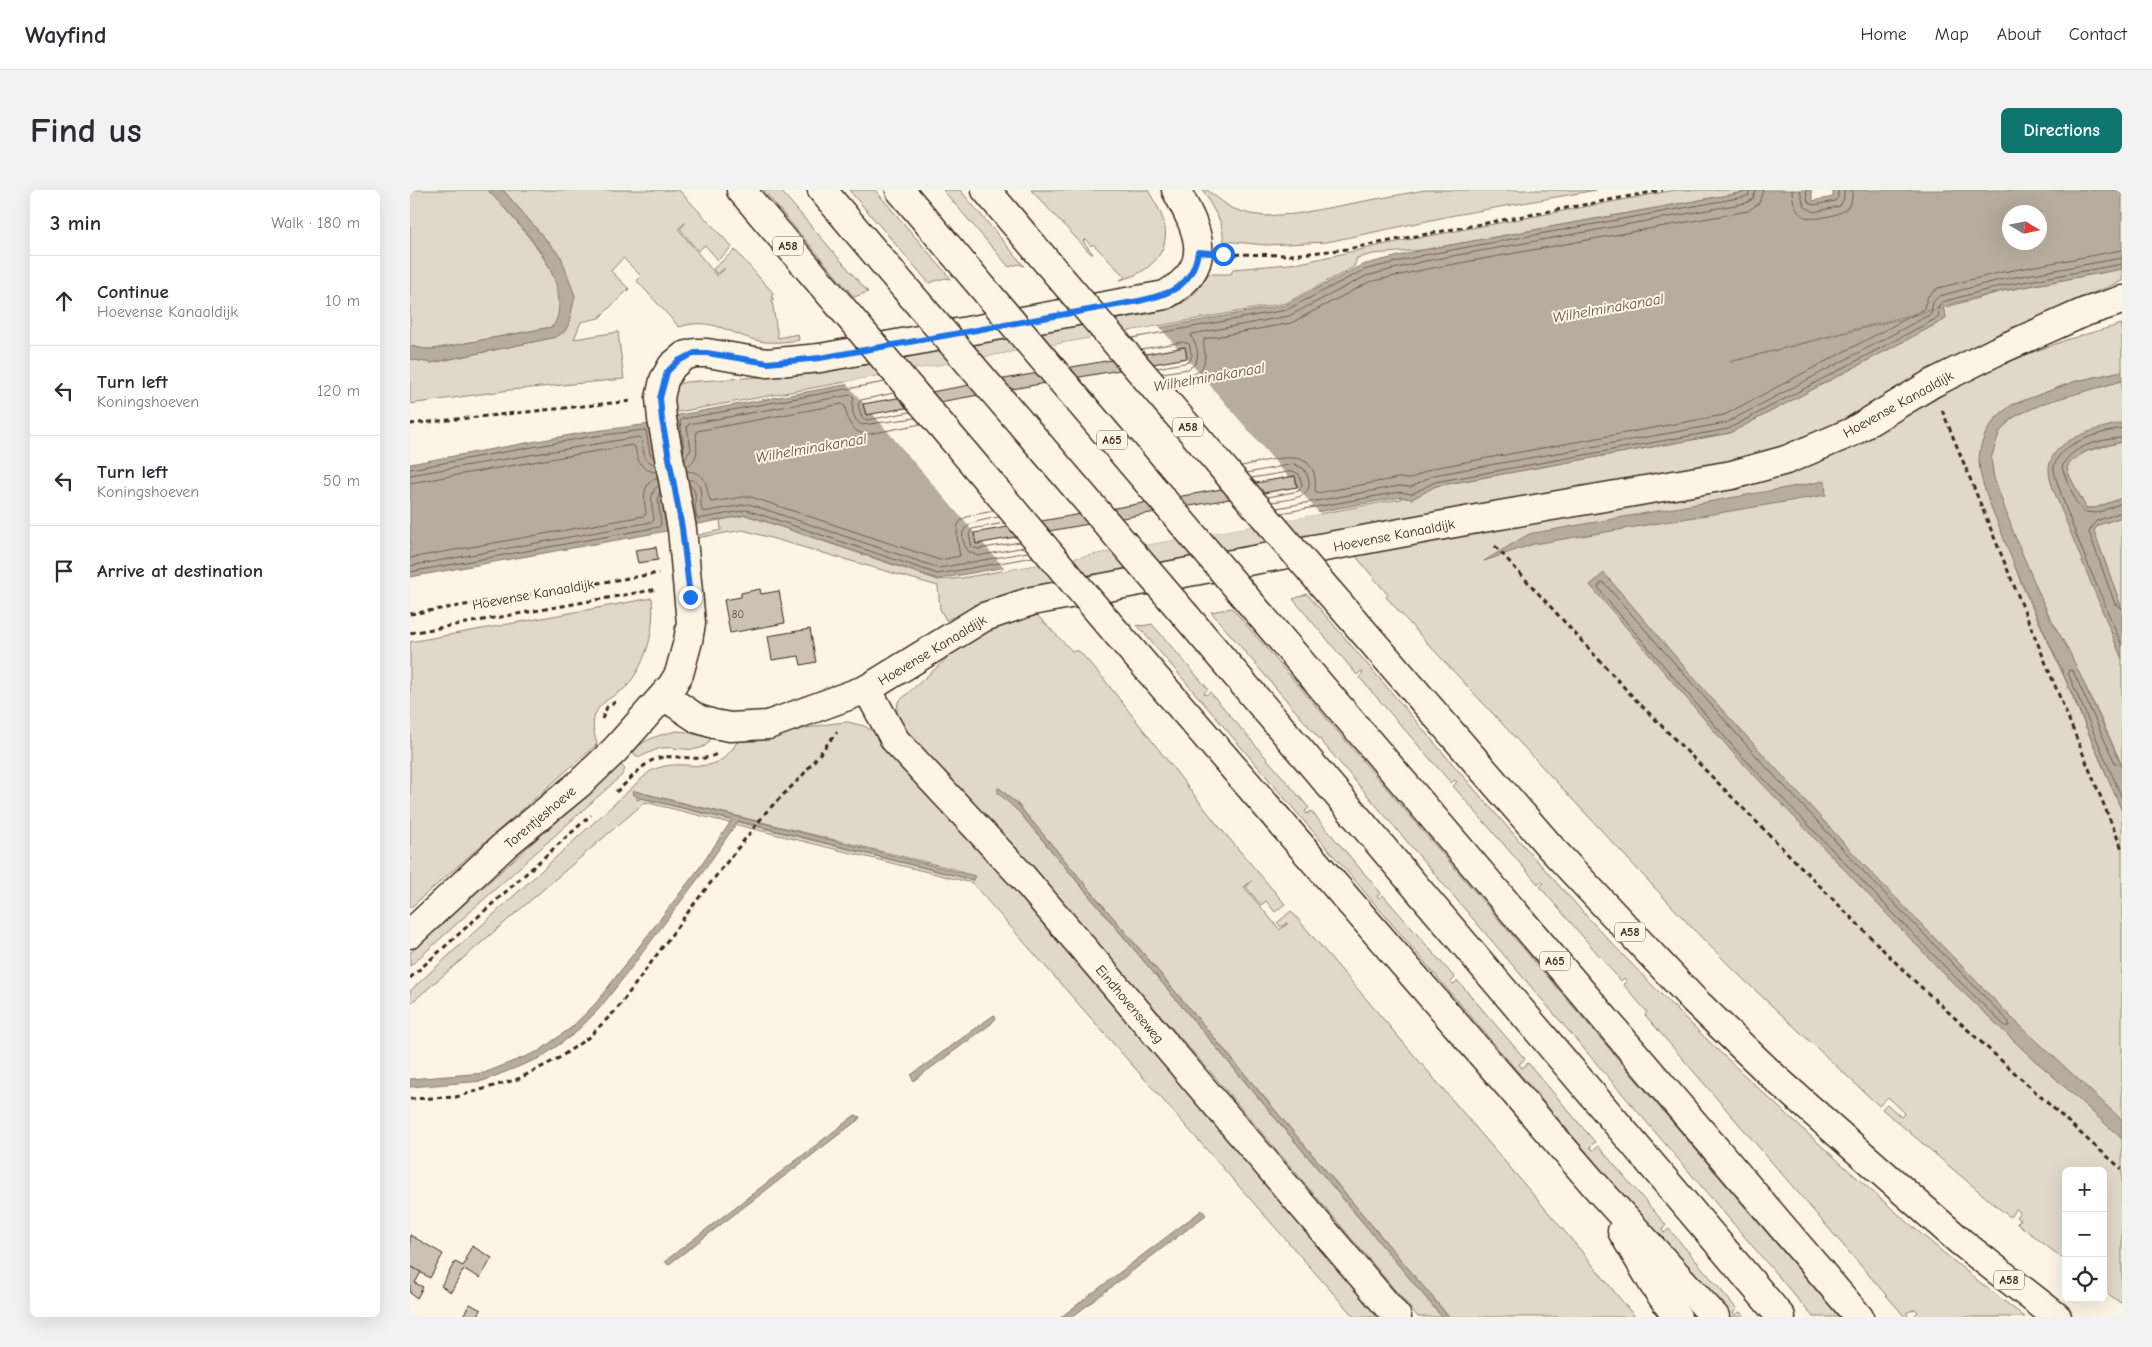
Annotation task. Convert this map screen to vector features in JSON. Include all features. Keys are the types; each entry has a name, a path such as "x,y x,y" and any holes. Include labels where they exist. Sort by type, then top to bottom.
{"main road":[{"name":"A58","path":"741,190 1115,631 1600,1190 1715,1317"},
{"path":"822,190 1782,1317"},
{"name":"A65","path":"900,190 1859,1317"},
{"name":"A58","path":"986,190 1329,592 1552,849 1694,1000 1775,1078 1961,1242 2056,1317"},
{"path":"661,409 664,380 672,366 684,356 695,353 707,353 768,363 820,358 1164,295 1187,279 1193,270 1198,252 1195,228 1176,190"},
{"name":"Hoevense Kanaaldijk","path":"664,696 698,718 730,727 768,724 867,690 984,617 1032,602 1471,520 1732,474 1786,460 1852,432 1931,384 1997,351 2086,312 2122,300"},
{"name":"Torentjeshoeve","path":"410,934 506,844 579,784 615,750 664,696 679,674 691,623 682,528 661,409"},
{"name":"Eindhovenseweg","path":"867,690 895,740 1021,875 1397,1317"},
{"name":"A58","path":"1600,1190 1654,1285 1677,1317"}],"path":[{"path":"1198,252 1292,255 1347,249 1663,190"},
{"path":"1931,384 2122,849"},
{"path":"410,424 661,409"},
{"path":"1471,520 1633,697 1908,975 2122,1169"},
{"name":"Hoevense Kanaaldijk","path":"410,614 686,568"},
{"name":"Hoevense Kanaaldijk","path":"410,633 660,588"},
{"path":"610,798 650,761 665,756 707,758 713,756 719,751 730,727"},
{"path":"410,1099 456,1096 518,1079 559,1058 589,1037 617,1009 670,936 767,811 802,776"},
{"path":"410,978 595,811"}],"shaded area":[{"path":"410,190 488,190 527,235 553,275 560,294 560,312 552,327 434,349 410,346"},
{"path":"503,190 679,190 732,247 718,260 705,245 698,251 680,229 687,221 678,229 717,276 725,268 717,274 713,269 735,250 774,294 771,296 774,299 772,300 778,338 798,334 799,340 766,342 710,325 691,324 679,327 637,281 641,276 623,258 611,271 629,289 599,318 581,322 574,339 618,332 624,379 510,390 410,404 410,359 431,363 556,337 565,331 569,323 561,257"},
{"path":"763,190 780,190 868,292 854,297"},
{"path":"849,190 875,190 951,279 945,278 929,283"},
{"path":"943,190 960,190 1024,266 1019,264 1009,267"},
{"path":"1031,190 1148,190 1160,211 1165,226 1163,248 1151,265 1142,272 1120,280 1125,277 1093,244 1091,246 1085,239 1083,241 1093,254 1091,254"},
{"path":"1203,190 1207,190 1231,208 1265,216 1295,214 1425,190 1596,190 1455,215 1327,242 1266,245 1224,241 1221,223"},
{"path":"1675,190 1756,190 1423,250 1373,254 1357,258 1354,267 1286,303 673,413 669,402 676,386 685,382 774,376 1148,314 1168,309 1184,302 1197,291 1208,274 1231,274 1233,269 1300,263 1386,244"},
{"path":"2122,269 2122,281 2093,293 1796,449 976,608 946,620 940,609 938,586 743,530 696,538 694,536 721,530 720,520 746,515 938,580 962,578 1401,499 1401,497 1412,499 1436,486 1730,433 1944,320 1946,317 1943,308 2003,291"},
{"path":"2122,324 2122,371 2073,382 2012,405 1996,418 1985,435 1980,454 1981,474 2021,583 2122,811 2122,1304 2107,1293 2107,1167 2062,1167 2062,1258 2017,1223 2020,1220 2016,1217 2020,1212 2016,1209 2010,1217 1882,1109 1887,1104 1901,1117 1905,1113 1888,1097 1879,1106 1739,975 1694,930 1429,645 1386,597 1388,595 1354,554 1397,547 1353,553 1035,613 1072,651 1079,651 1103,678 1216,823 1285,904 1275,912 1266,901 1261,905 1246,887 1252,881 1244,887 1280,930 1288,923 1281,927 1277,923 1291,911 1583,1253 1635,1317 1449,1317 1015,801 998,788 999,793 1019,812 1442,1317 1418,1317 1208,1069 1003,837 921,756 896,718 898,702 954,652 984,631 1030,612 1759,477 1813,460 1875,434 1974,377 2014,359 2069,339"},
{"path":"2122,381 2122,423 2066,443 2053,457 2050,479 2122,659 2122,766 2096,708 2044,606 2000,500 1993,479 1991,463 1993,446 1997,436 2013,418 2026,410 2076,392"},
{"path":"2122,442 2122,498 2095,508 2086,508 2070,477 2067,468 2069,463 2087,451"},
{"path":"2122,517 2122,609 2094,531 2098,525"},
{"path":"1307,594 1556,883 1677,1010 1765,1094 1873,1192 1948,1256 2025,1317 1913,1317 1918,1312 1915,1309 1906,1313 1909,1317 1905,1317 1645,1015 1647,1012 1623,984 1627,981 1624,978 1621,981 1540,887 1544,883 1541,881 1538,884 1453,786 1457,782 1454,780 1451,783 1359,677 1363,673 1361,671 1357,675 1293,599"},
{"path":"652,598 651,632 641,665 628,685 606,701 594,716 593,722 597,744 410,908 410,642"},
{"path":"1232,608 1839,1317 1813,1317 1211,612"},
{"path":"1152,624 1208,689 1204,693 1206,695 1210,692 1309,808 1305,811 1307,814 1311,811 1381,893 1377,896 1379,898 1383,895 1455,978 1451,982 1453,984 1458,981 1525,1059 1519,1064 1522,1068 1528,1063 1595,1142 1590,1147 1593,1150 1598,1146 1666,1225 1662,1230 1664,1233 1669,1229 1737,1309 1733,1313 1735,1315 1740,1312 1744,1317 1727,1317 1137,625"},
{"path":"848,722 864,726 878,734 1401,1317 1354,1317 972,883 645,802 410,1004 410,991 649,772 674,765 707,765 717,762 727,755 737,742","holes":["634,791 958,870 973,880 641,798 638,800 636,799 639,796"]},
{"path":"677,731 711,738 707,744 696,749 663,748 640,757 635,755 633,751 648,740"},
{"path":"620,764 625,769 622,775 410,966 410,953"}],"water":[{"path":"488,190 503,190 561,257 575,296 569,323 565,331 556,337 431,363 410,359 410,346 434,349 552,327 556,321 559,302 551,270 543,255 522,227"},
{"name":"Wilhelminakanaal","path":"1756,190 1811,190 1813,201 1833,197 1833,190 2122,190 2122,269 2002,291 1730,362 1943,308 1946,317 1944,320 1730,433 1436,486 1412,499 1401,497 938,579 746,515 693,525 688,499 691,498 689,490 662,495 667,531 410,577 410,464 587,432 650,424 674,416 1285,305 1362,265 1423,250","holes":["1185,347 1186,358 866,415 863,404","1295,476 1297,487 976,544 974,533"]},
{"path":"2122,371 2122,381 2047,402 2011,419 1999,433 1991,459 1994,478 2014,534 2047,612 2069,651 2122,766 2122,811 2025,591 1982,481 1979,462 1981,445 1988,429 1998,416 2012,405 2073,382"},
{"path":"2122,423 2122,442 2083,452 2067,468 2086,508 2095,508 2122,498 2122,517 2098,525 2094,531 2122,609 2122,659 2052,486 2049,467 2052,457 2068,442 2090,431"},
{"path":"1825,481 1826,495 1534,544 1484,561 1529,534"},
{"path":"1604,573 1706,692 1863,864 2013,1019 2122,1120 2122,1139 2034,1060 1947,977 1733,753 1590,585"},
{"path":"998,788 1015,801 1449,1317 1442,1317 1019,812 998,793"},
{"path":"634,791 975,876 973,880 738,821 703,872 625,976 599,1009 574,1034 540,1058 483,1081 410,1087 410,1079 484,1073 539,1051 572,1027 596,1003 700,867 732,820 640,799 633,794"},
{"path":"994,1015 996,1018 991,1024 913,1081 911,1075"},
{"path":"855,1115 860,1117 858,1120 668,1265 665,1261"},
{"path":"1202,1210 1206,1215 1072,1317 1061,1317"}],"pier":[{"path":"1159,326 1179,350 866,406 845,382"},
{"path":"1184,355 1290,479 977,536 871,412"},
{"path":"1294,484 1320,514 1006,570 981,541"}],"building":[{"path":"1185,347 1187,358 866,415 863,404"},
{"path":"1295,476 1297,487 976,544 974,533"},
{"path":"656,547 658,560 638,563 635,550"},
{"path":"760,589 761,594 779,591 785,623 730,633 724,600 741,597 741,593"},
{"path":"810,629 816,662 801,665 799,656 772,660 768,636"},
{"path":"410,1235 443,1254 430,1278 410,1266"},
{"path":"472,1246 492,1258 480,1278 464,1269 451,1292 441,1286 455,1262 463,1266"},
{"path":"410,1266 421,1272 415,1283 423,1287 417,1298 410,1293"},
{"path":"470,1304 481,1310 477,1317 462,1317"}],"route":[{"path":"690,597 682,528 662,420 660,398 667,372 684,356 695,353 707,353 768,363 820,358 1139,301 1164,295 1178,287 1193,270 1197,262 1198,252 1223,254"}]}
